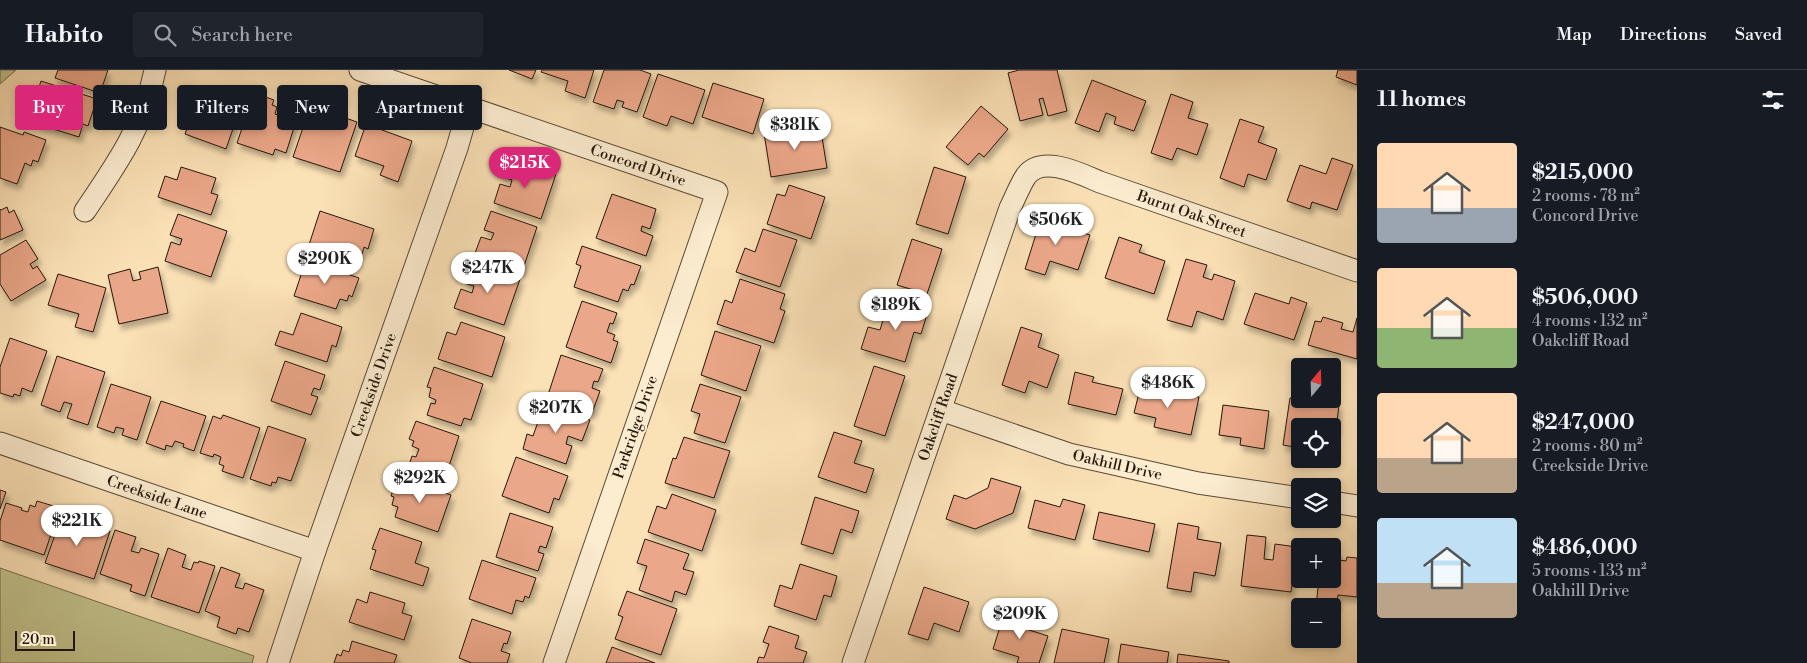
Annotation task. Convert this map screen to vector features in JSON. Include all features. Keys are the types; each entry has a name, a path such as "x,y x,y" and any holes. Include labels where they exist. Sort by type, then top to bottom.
{"street":[{"path":"85,211 134,136 152,87 155,70"},
{"name":"Concord Drive","path":"360,70 405,85"},
{"name":"Concord Drive","path":"482,111 716,192"},
{"name":"Creekside Drive","path":"278,663 462,130"},
{"name":"Burnt Oak Street","path":"1027,175 1038,168 1049,166 1073,171 1357,271"},
{"name":"Oakcliff Road","path":"853,663 1010,208 1027,175"},
{"name":"Parkridge Drive","path":"554,663 716,192"},
{"name":"Oakhill Drive","path":"941,410 1069,454 1198,484 1291,497"},
{"name":"Creekside Lane","path":"0,443 315,551"},
{"path":"1341,503 1357,506"}],"green space":[{"path":"0,70 16,70 0,84"},
{"path":"0,568 254,656 252,663 0,663"}],"building":[{"path":"58,70 108,70 103,85 93,85 93,91 83,87 83,85 76,85 55,78"},
{"path":"509,70 536,70 532,79"},
{"path":"542,70 594,70 585,98 565,91 568,81 541,72"},
{"path":"604,70 640,70 651,74 637,112 622,107 624,102 617,100 614,109 593,102"},
{"path":"1019,70 1057,70 1067,111 1048,116 1043,98 1039,99 1043,115 1020,121 1008,73"},
{"path":"1338,70 1357,70 1357,85 1336,77"},
{"path":"658,74 705,90 693,124 671,116 667,126 643,117"},
{"path":"1092,80 1146,101 1134,131 1114,124 1116,117 1106,113 1099,132 1075,123"},
{"path":"41,81 53,85 40,85"},
{"path":"713,83 764,99 753,134 702,117"},
{"path":"83,94 93,98 93,111 88,126 83,124"},
{"path":"1171,94 1193,102 1188,118 1208,124 1197,155 1177,148 1172,160 1151,153"},
{"path":"267,98 274,100 272,105 277,107 275,114 277,115 277,130 293,130 286,153 275,149 273,155 237,143 241,130 267,130"},
{"path":"981,106 1008,129 984,157 979,153 968,165 946,147"},
{"path":"348,119 357,122 340,172 293,157 302,130 348,130"},
{"path":"1240,119 1264,127 1258,142 1277,149 1266,180 1248,174 1244,187 1220,178"},
{"path":"820,125 827,168 771,177 764,133"},
{"path":"0,127 23,135 24,132 46,140 38,162 33,160 31,166 25,163 17,184 0,178"},
{"path":"56,130 81,130 79,137"},
{"path":"186,130 233,130 226,149 185,134"},
{"path":"364,130 382,130 412,141 398,182 380,175 384,166 355,156"},
{"path":"507,158 556,174 541,219 494,203 500,184 510,187 512,180 501,176"},
{"path":"1332,158 1353,165 1337,210 1312,202 1310,209 1287,201 1300,165 1326,174"},
{"path":"181,167 216,178 211,193 218,195 211,215 158,197 165,176 177,180"},
{"path":"934,167 966,177 948,234 916,224"},
{"path":"789,185 825,197 811,239 767,224 777,194 785,196"},
{"path":"612,194 656,209 650,229 642,226 641,231 653,236 646,256 596,238"},
{"path":"7,207 9,213 14,210 23,230 0,240 0,209"},
{"path":"320,211 374,229 368,249 364,247 362,254 356,252 351,266 307,251"},
{"path":"491,211 537,227 522,272 474,256 481,237 491,240 494,233 484,230"},
{"path":"1043,212 1060,218 1058,225 1090,235 1078,270 1050,261 1045,275 1025,269"},
{"path":"178,214 227,231 211,277 165,261 171,242 180,245 182,239 170,235"},
{"path":"763,229 797,240 780,287 736,272 745,248 755,252"},
{"path":"1119,237 1142,245 1139,252 1165,261 1154,294 1105,278"},
{"path":"912,239 942,249 927,294 897,285"},
{"path":"26,240 38,259 30,264 33,269 37,266 46,280 11,301 0,284 0,255"},
{"path":"582,246 641,266 634,285 631,284 628,291 623,289 618,302 574,287 581,266 576,264"},
{"path":"1186,259 1207,265 1203,277 1212,280 1214,274 1235,281 1223,320 1197,311 1192,327 1167,320"},
{"path":"306,260 359,278 352,297 349,295 347,301 340,299 336,309 294,296"},
{"path":"472,262 520,279 504,325 454,308 461,289 472,293 474,286 464,283"},
{"path":"158,267 168,313 119,324 108,275 130,269 133,281 141,279 139,272"},
{"path":"58,274 106,288 93,332 75,327 79,314 48,305"},
{"path":"740,279 785,294 780,309 785,311 774,343 717,324 725,300 732,303"},
{"path":"1255,293 1289,304 1291,297 1307,303 1294,340 1244,324"},
{"path":"889,300 928,311 921,334 914,332 905,362 861,349 868,327 880,330"},
{"path":"582,301 617,313 613,324 610,323 607,332 615,335 613,340 618,342 611,363 566,347"},
{"path":"301,313 342,327 336,347 332,345 327,362 275,345 280,331 293,335"},
{"path":"1323,317 1343,323 1341,329 1353,332 1357,318 1357,359 1308,345 1315,321 1321,322"},
{"path":"461,322 505,337 492,377 438,359 447,332 456,335"},
{"path":"1021,327 1042,334 1038,347 1059,355 1047,388 1029,381 1025,393 1002,385"},
{"path":"715,331 761,346 746,391 701,375"},
{"path":"10,338 47,351 32,392 22,388 20,396 14,394 13,397 0,393 0,367"},
{"path":"561,355 603,369 598,382 594,381 592,388 600,391 592,413 547,398"},
{"path":"57,356 105,372 88,425 67,418 72,404 64,402 60,412 41,405"},
{"path":"285,361 325,375 320,390 314,388 311,395 318,397 311,415 271,401"},
{"path":"874,366 905,376 885,436 854,426"},
{"path":"434,367 483,384 471,420 464,418 461,426 427,415 431,403 435,404 436,400 429,397 431,388 427,387"},
{"path":"1075,372 1094,377 1092,382 1123,389 1116,415 1068,404"},
{"path":"111,384 151,397 137,440 122,435 124,429 116,427 114,433 97,427"},
{"path":"700,384 741,397 725,443 694,433 700,414 691,411"},
{"path":"1141,385 1199,397 1191,435 1154,427 1156,418 1134,413"},
{"path":"1290,398 1291,408 1339,408 1337,418 1291,418 1291,446 1283,445"},
{"path":"161,401 206,416 194,451 183,447 184,444 175,441 172,447 166,445 165,450 146,443"},
{"path":"544,405 590,420 582,441 568,436 566,444 572,446 566,464 523,449 527,434 533,436"},
{"path":"1223,405 1269,411 1264,449 1240,445 1241,438 1219,435"},
{"path":"223,415 260,428 243,478 222,471 224,466 219,464 221,457 214,454 213,457 200,453 213,416 221,419"},
{"path":"416,421 459,436 444,481 408,468 412,456 416,457 419,449 412,446 414,441 409,439"},
{"path":"268,426 306,439 291,481 278,477 276,483 272,482 271,486 250,479"},
{"path":"834,432 862,441 854,463 874,469 866,493 818,477"},
{"path":"684,437 730,451 714,498 665,483 673,458 676,459"},
{"path":"516,457 568,476 559,500 554,498 549,513 502,496"},
{"path":"398,476 451,495 438,532 395,517 398,507 392,505 394,497 391,496"},
{"path":"991,478 1021,487 1013,513 975,529 946,519 954,495 966,499 988,488"},
{"path":"0,490 6,492 0,509"},
{"path":"672,494 716,510 702,551 648,532 657,506 666,509"},
{"path":"815,497 859,511 852,533 841,529 833,554 801,544"},
{"path":"1063,499 1085,505 1075,540 1028,528 1035,500 1060,507"},
{"path":"37,501 60,508 44,555 0,540 0,521 6,503 28,512 30,505 35,507"},
{"path":"63,512 83,519 79,531 87,533 90,524 110,531 94,579 45,563"},
{"path":"1099,512 1155,524 1149,552 1093,539"},
{"path":"510,513 553,527 546,548 540,546 538,552 544,554 538,571 496,557"},
{"path":"1178,523 1199,527 1197,539 1221,543 1215,576 1194,572 1191,592 1167,588"},
{"path":"380,528 422,542 415,563 429,568 423,586 370,569 376,550 372,549"},
{"path":"115,530 136,537 131,551 139,553 141,548 159,554 145,596 130,591 132,585 100,574"},
{"path":"1247,535 1266,537 1264,559 1273,560 1275,544 1291,546 1291,592 1241,586"},
{"path":"645,539 689,554 683,569 694,572 686,595 675,591 672,602 639,590 647,566 637,563"},
{"path":"168,548 186,555 182,567 191,570 194,562 198,563 199,561 215,566 199,613 151,597"},
{"path":"1347,557 1357,558 1357,597 1338,595 1338,598 1317,598 1318,588 1341,588 1341,560 1346,561"},
{"path":"482,560 536,578 529,598 525,596 523,602 516,600 512,614 469,599"},
{"path":"800,564 837,576 831,597 824,595 816,620 774,606 780,585 792,589"},
{"path":"221,567 240,574 235,587 243,589 245,583 264,590 249,632 238,628 236,634 217,627 220,617 205,611"},
{"path":"924,587 969,602 959,632 934,623 928,640 908,634"},
{"path":"627,591 677,609 661,655 615,639 623,617 618,615"},
{"path":"370,592 405,603 402,613 412,616 404,640 349,622 357,599 367,603"},
{"path":"1005,611 1026,618 1023,628 1048,636 1039,663 1017,663 1019,657 993,649"},
{"path":"472,619 511,632 507,644 504,643 501,651 510,654 507,663 472,663 459,658"},
{"path":"769,626 799,636 795,648 807,652 803,663 757,663 759,657 764,658 769,644 763,642"},
{"path":"1062,629 1109,639 1104,663 1054,663"},
{"path":"352,641 397,655 394,663 334,663 337,654 341,656 343,650 349,652"},
{"path":"1121,644 1169,652 1167,663 1118,663"},
{"path":"612,647 655,663 606,663"},
{"path":"1178,654 1229,661 1229,663 1177,663"}]}
